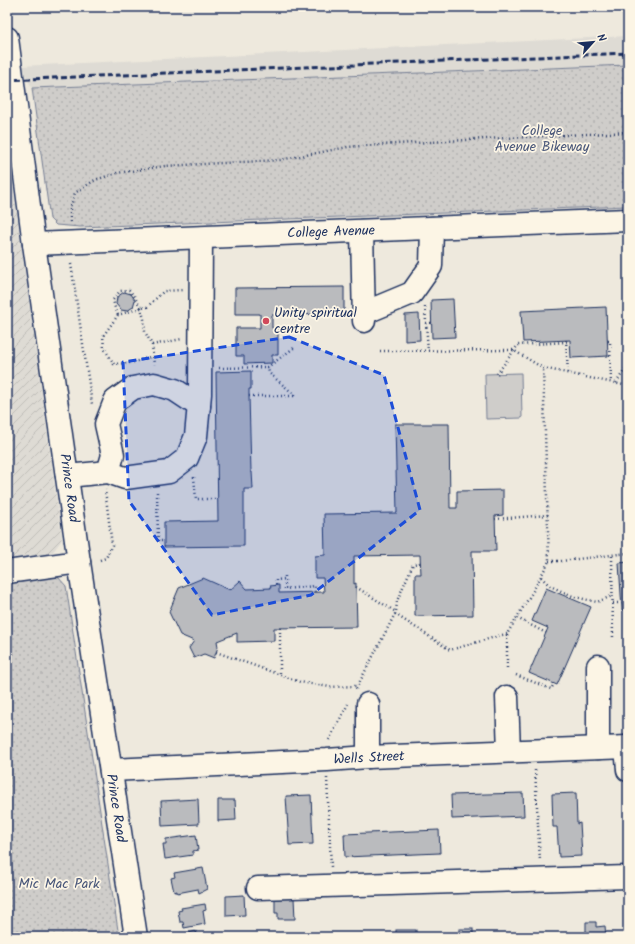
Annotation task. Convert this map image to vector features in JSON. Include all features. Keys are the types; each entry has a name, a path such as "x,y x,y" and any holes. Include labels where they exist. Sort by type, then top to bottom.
{"street":[{"name":"Prince Road","path":"7,38 34,244 79,562 136,937"},
{"name":"College Avenue","path":"34,244 628,220"},
{"path":"362,231 364,317 412,293 431,266 432,228"},
{"path":"67,476 108,472 125,478 169,472 187,458 196,436 199,406 201,238"},
{"path":"108,472 113,455 106,424 115,401 133,388 154,384 175,390 199,406"},
{"path":"7,572 79,562"},
{"path":"598,666 598,748"},
{"path":"357,696 368,757"},
{"path":"507,697 509,751"},
{"path":"627,747 628,770"},
{"name":"Wells Street","path":"111,770 368,757 627,747"},
{"path":"258,888 628,877"}],"path":[{"path":"70,222 70,208 75,193 95,180 117,173 165,166 280,160 348,147 628,132"},
{"path":"118,315 113,300 120,291 129,290 141,308 145,332 152,345 154,370"},
{"path":"153,356 131,363 114,364 104,348 103,336 118,315 147,307 164,291 183,290"},
{"path":"424,302 428,351"},
{"path":"426,323 432,323"},
{"path":"152,345 179,339 187,339"},
{"path":"497,374 518,345 566,341 568,373"},
{"path":"608,341 610,341 611,382"},
{"path":"214,368 268,367 295,347"},
{"path":"380,351 513,350 543,368 628,386"},
{"path":"616,383 628,365"},
{"path":"249,396 296,396 269,373 268,367"},
{"path":"507,668 507,634 549,561 543,368"},
{"path":"194,472 196,499 218,499"},
{"path":"156,487 158,541 164,541"},
{"path":"495,519 548,515"},
{"path":"549,561 612,556 628,553"},
{"path":"612,556 614,639"},
{"path":"328,742 357,696 395,613 397,600 413,564 420,563"},
{"path":"541,577 550,586 560,592 575,597 597,602 612,596"},
{"path":"276,585 276,580 285,578 285,589 315,586 315,592"},
{"path":"356,587 450,650 507,634"},
{"path":"613,603 622,603"},
{"path":"517,618 546,633"},
{"path":"280,628 280,674"},
{"path":"216,652 300,682 330,687 357,696"},
{"path":"516,675 551,689 554,684"},
{"path":"535,769 541,880"},
{"path":"327,776 332,886"}],"highlighted area":[{"path":"289,337 384,375 420,510 311,595 212,615 129,501 123,362"}],"shaded area":[{"path":"628,36 628,65 32,88 21,66"},
{"path":"7,144 62,540 52,553 7,559"}],"green space":[{"name":"College Avenue Bikeway","path":"628,65 628,206 80,227 56,225 50,219 32,88"},
{"path":"521,373 522,418 486,419 485,374"},
{"name":"Mic Mac Park","path":"44,574 58,577 66,586 119,937 7,937 7,579"}],"building":[{"name":"Unity spiritual centre","path":"344,287 344,314 272,315 272,328 278,328 278,355 272,355 272,363 244,364 244,356 236,356 236,328 260,328 260,314 235,314 235,288"},
{"path":"124,292 131,294 135,300 133,307 127,311 121,310 116,304 117,297"},
{"path":"453,299 455,337 432,338 431,300"},
{"path":"606,307 608,356 571,358 570,340 523,342 521,311"},
{"path":"419,314 420,340 405,341 405,315"},
{"path":"251,371 251,389 249,389 249,396 251,472 253,489 244,489 244,546 164,547 164,522 218,521 216,372"},
{"path":"395,424 449,424 450,508 457,508 457,491 503,490 503,515 495,516 496,551 472,551 473,615 415,616 415,574 421,574 420,555 354,556 357,627 274,628 274,641 237,642 237,633 217,641 218,647 214,658 204,654 194,658 189,648 194,641 180,635 169,612 179,588 203,578 230,590 240,581 247,589 271,588 270,586 279,585 279,593 324,592 323,578 315,578 315,556 325,555 324,514 397,513"},
{"path":"628,562 628,610 622,610 619,563"},
{"path":"546,588 591,607 557,685 529,673 548,628 532,621"},
{"path":"523,793 524,816 452,819 451,795"},
{"path":"576,793 577,824 580,823 582,856 559,857 557,827 553,827 552,794"},
{"path":"311,795 313,844 289,845 286,796"},
{"path":"198,799 199,824 162,826 161,801"},
{"path":"218,800 235,800 236,820 218,821"},
{"path":"439,830 440,853 345,857 344,834"},
{"path":"196,835 198,850 193,851 193,855 165,859 163,844 166,844 166,839"},
{"path":"203,868 207,889 199,893 198,889 177,893 177,891 174,892 171,878 175,877 174,873"},
{"path":"244,895 245,915 226,916 226,896"},
{"path":"294,898 295,919 278,919 278,913 275,913 275,899"},
{"path":"205,904 206,910 203,911 205,924 184,928 183,922 180,922 178,911 182,910 181,908"},
{"path":"586,922 596,922 596,927 605,926 606,937 586,937"},
{"path":"459,929 473,929 473,937 459,937"},
{"path":"396,930 416,930 416,937 396,937"},
{"path":"196,931 197,937 185,937 185,934"}],"railway":[{"path":"7,80 628,53"}],"place":[{"name":"Unity spiritual centre","path":"266,321"}]}
